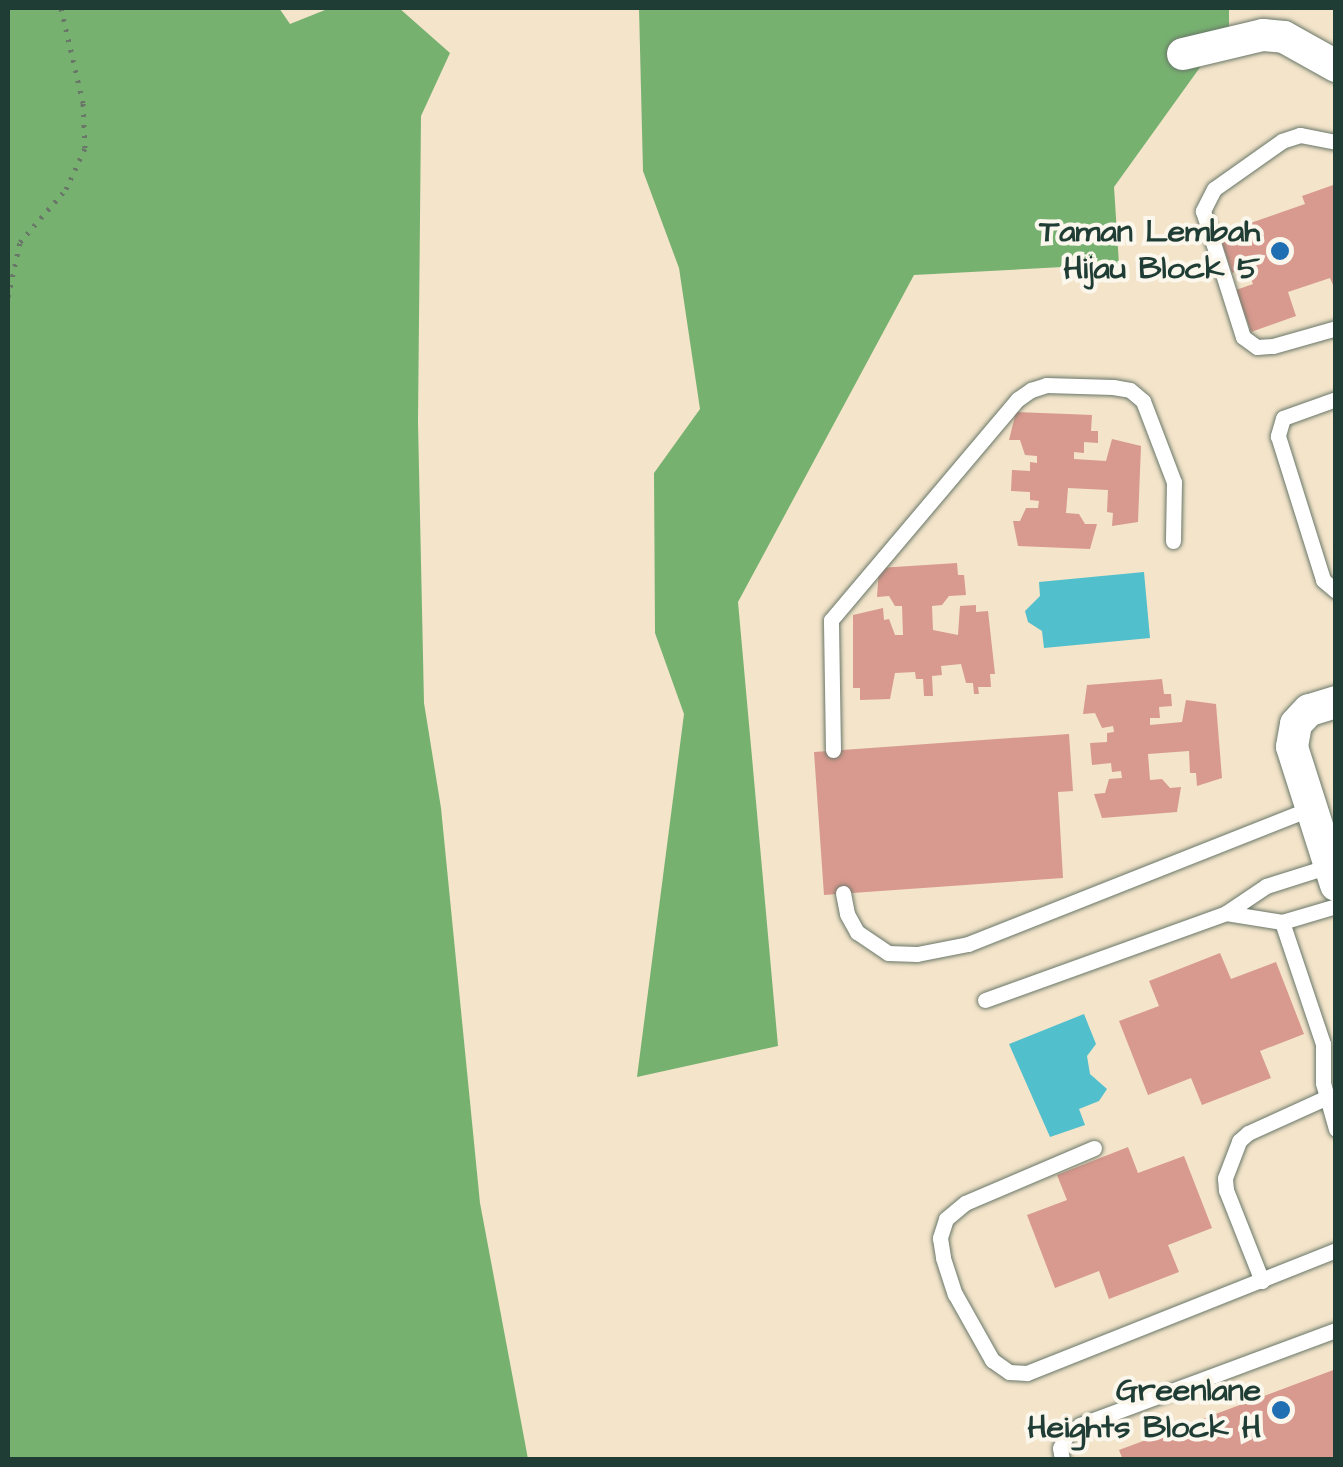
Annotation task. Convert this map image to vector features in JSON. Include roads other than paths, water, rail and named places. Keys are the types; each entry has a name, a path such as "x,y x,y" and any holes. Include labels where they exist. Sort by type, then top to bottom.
{"street":[{"path":"1183,54 1262,35 1284,37 1336,66"},
{"path":"1332,876 1292,748 1296,724 1309,710 1336,702"}],"lane":[{"path":"1336,142 1300,134 1282,141 1214,189 1203,211 1243,336 1257,347 1272,346 1336,328"},
{"path":"834,750 830,620 1018,399 1031,390 1046,384 1113,387 1130,390 1143,402 1174,482 1172,541"},
{"path":"1336,399 1283,418 1278,436 1323,580 1336,591"},
{"path":"843,893 847,914 857,932 888,953 918,954 968,944 1311,808"},
{"path":"985,1000 1226,913 1266,886 1332,876"},
{"path":"1226,913 1282,922 1336,906"},
{"path":"1282,922 1323,1044 1325,1098 1336,1129"},
{"path":"1262,1280 1226,1190 1226,1178 1240,1140 1248,1133 1325,1098"},
{"path":"1094,1148 966,1203 946,1218 940,1238 955,1294 992,1360 1009,1372 1027,1372 1336,1250"},
{"path":"1062,1460 1060,1448 1066,1436 1080,1425 1336,1330"}],"water":[{"path":"1144,572 1150,638 1044,648 1042,631 1028,622 1025,611 1040,596 1039,582"},
{"path":"1084,1014 1096,1044 1087,1056 1090,1074 1107,1089 1099,1101 1079,1109 1085,1125 1050,1137 1009,1044"}],"place":[{"name":"Taman Lembah Hijau Block 5","path":"1280,251"},
{"name":"Greenlane Heights Block H","path":"1281,1410"}]}
